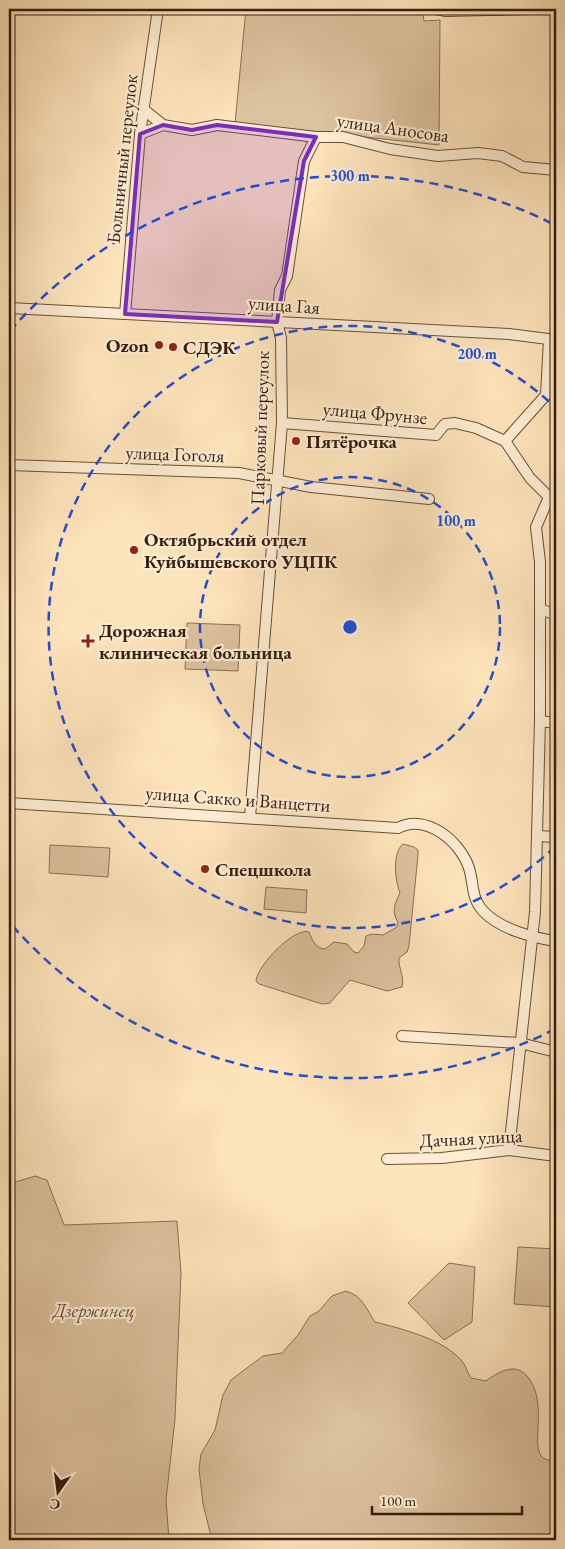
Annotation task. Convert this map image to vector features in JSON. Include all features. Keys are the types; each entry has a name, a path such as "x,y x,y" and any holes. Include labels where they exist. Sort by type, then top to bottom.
{"street":[{"name":"Больничный переулок","path":"125,314 140,134 158,9"},
{"path":"436,9 446,11 528,9"},
{"name":"улица Аносова","path":"143,109 163,125 192,130 217,125 316,137 343,137 390,149 438,156 478,153 502,156 523,167 556,170"},
{"path":"140,134 163,125"},
{"name":"Парковый переулок","path":"250,817 282,423 281,338 277,322 280,290 287,276 304,161 316,137"},
{"name":"улица Гая","path":"9,308 509,334 553,339"},
{"path":"509,1150 535,912 540,721 540,562 536,527 553,497 530,478 505,441 546,395 553,339"},
{"name":"улица Фрунзе","path":"282,423 436,435 445,424 455,424 476,428 505,441"},
{"name":"улица Гоголя","path":"9,466 239,473 310,487 429,499"},
{"path":"540,609 556,615"},
{"path":"540,721 556,723"},
{"name":"улица Сакко и Ванцетти","path":"9,802 398,828 408,823 419,822 433,828 457,846 469,868 474,900 484,912 531,938"},
{"path":"537,836 556,837"},
{"path":"531,938 556,941"},
{"path":"402,1036 520,1043 556,1052"},
{"name":"Дачная улица","path":"387,1159 442,1158 509,1150 556,1156"}],"highlighted area":[{"path":"163,125 192,130 217,125 316,137 304,161 277,322 125,314 140,134"}],"green space":[{"path":"246,9 422,9 424,21 440,20 439,145 235,123"},
{"path":"187,623 240,625 238,671 185,669"},
{"path":"403,844 414,847 418,850 418,855 409,946 407,952 399,958 403,979 402,987 387,991 350,980 330,1003 322,1004 259,984 256,981 263,966 277,949 286,941 302,932 309,932 315,944 322,949 325,949 334,942 347,944 354,952 358,953 364,946 366,936 372,934 383,935 397,927 398,922 394,908 400,893 396,875 396,860"},
{"path":"50,845 110,848 108,877 49,873"},
{"path":"266,887 307,890 306,913 264,909"},
{"name":"Дзержинец","path":"35,1176 47,1180 64,1225 177,1221 181,1273 175,1419 166,1500 169,1540 9,1540 9,1184"},
{"path":"518,1247 556,1249 556,1307 514,1304"},
{"path":"449,1263 475,1267 472,1322 444,1340 408,1303"},
{"path":"346,1291 352,1293 360,1300 375,1322 422,1336 454,1353 463,1363 471,1378 486,1381 496,1374 512,1369 522,1372 527,1376 537,1398 539,1451 543,1458 556,1462 556,1540 212,1540 203,1504 199,1469 201,1454 215,1430 223,1395 231,1380 263,1356 282,1353 298,1335 310,1316 319,1311 332,1296"}],"place":[{"name":"Ozon","path":"159,345"},
{"name":"СДЭК","path":"173,347"},
{"name":"Пятёрочка","path":"296,441"},
{"name":"Октябрьский отдел Куйбышевского УЦПК","path":"134,550"},
{"name":"Дорожная клиническая больница","path":"88,641"},
{"name":"Спецшкола","path":"205,869"}]}
